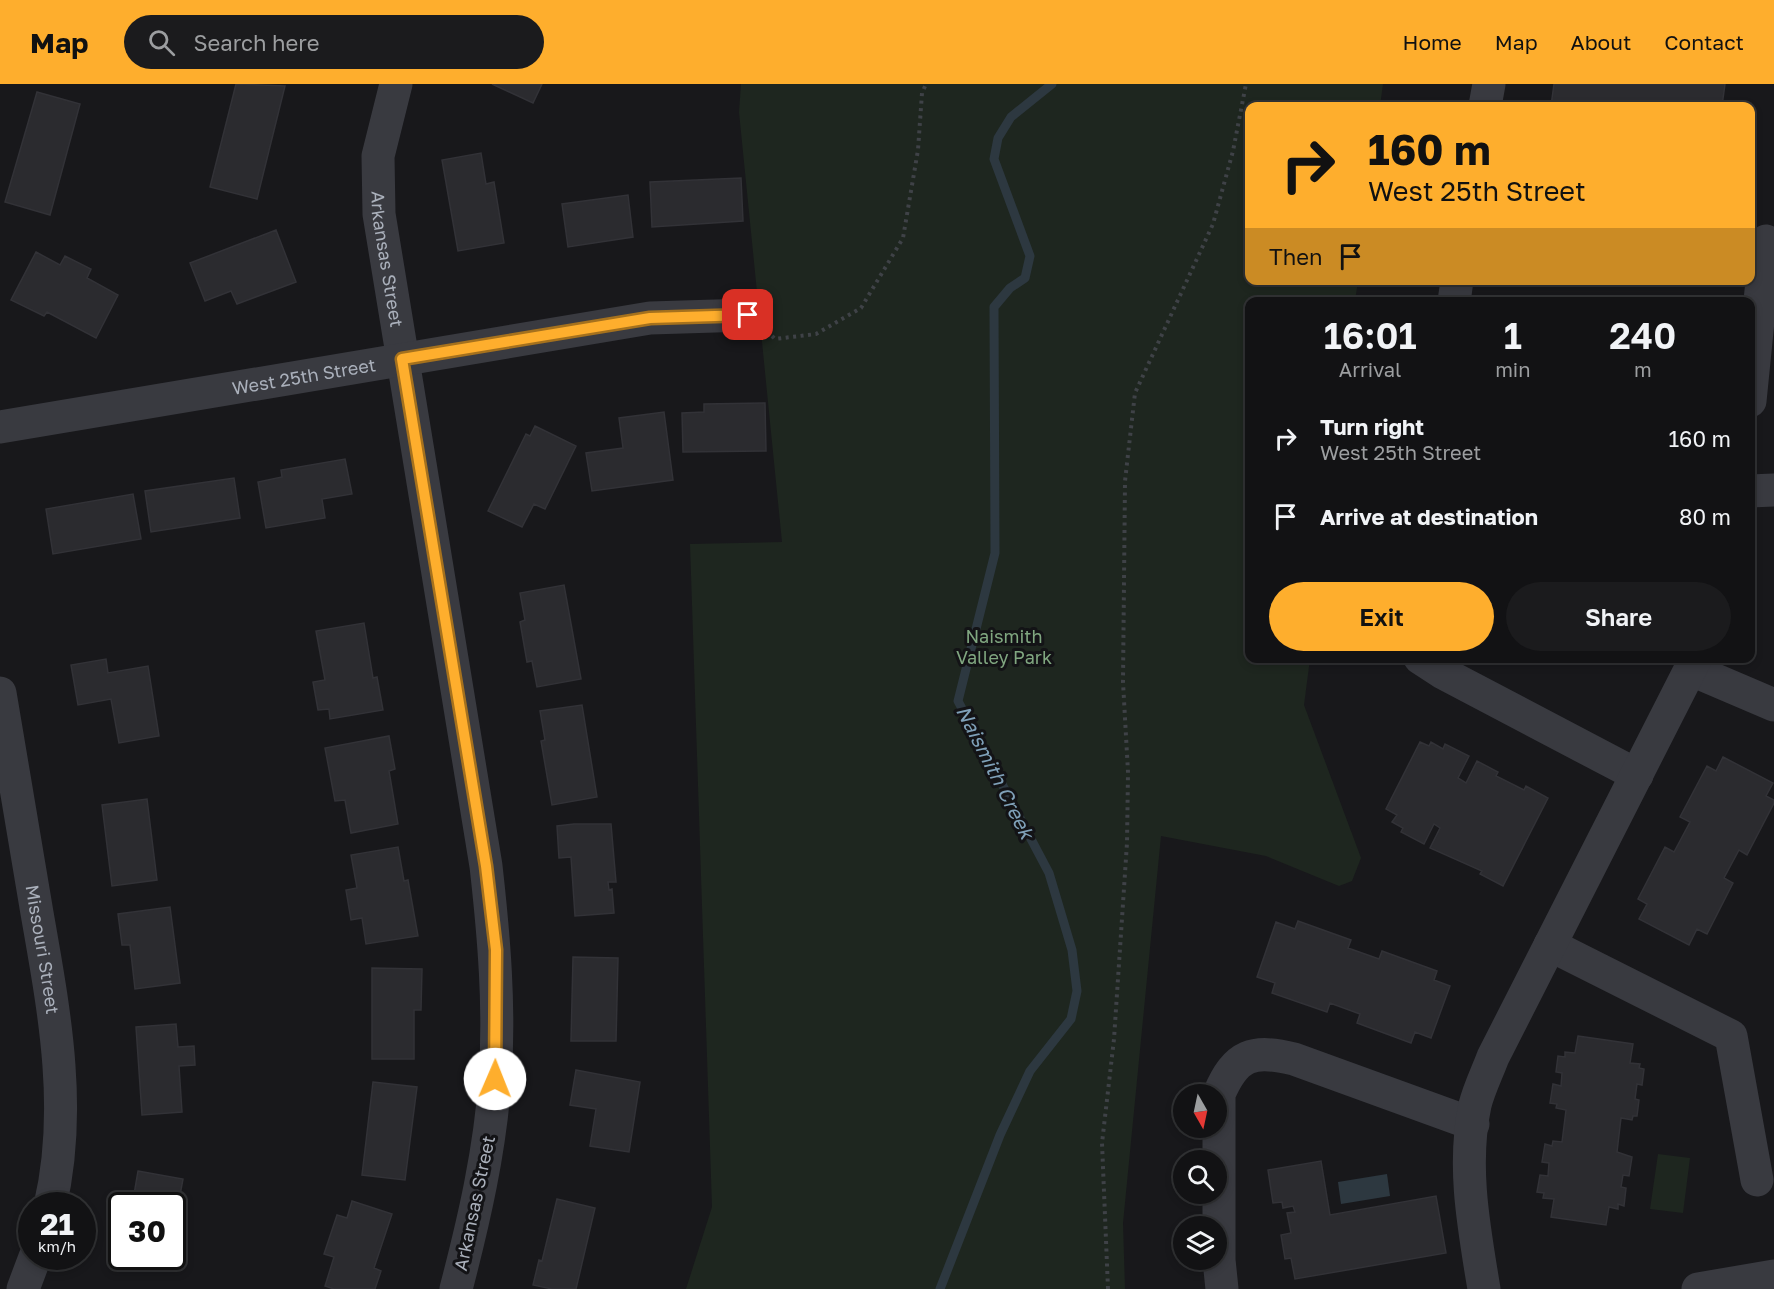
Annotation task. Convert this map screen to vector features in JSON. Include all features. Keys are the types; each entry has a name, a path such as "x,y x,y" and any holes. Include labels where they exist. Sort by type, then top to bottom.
{"street":[{"name":"Arkansas Street","path":"396,84 378,156 378,214 486,866 496,950 495,1079 485,1165 456,1289"},
{"path":"1486,102 1489,84"},
{"path":"1755,339 1763,241"},
{"name":"West 25th Street","path":"0,427 650,318 748,315"},
{"path":"1755,491 1774,490"},
{"path":"1428,663 1637,774"},
{"path":"1484,1289 1473,1222 1468,1155 1476,1103 1493,1057 1694,664 1774,705"},
{"name":"Missouri Street","path":"0,693 55,1016 61,1086 61,1143 52,1192"},
{"path":"1550,945 1731,1036 1757,1180"},
{"path":"1222,1289 1219,1260 1219,1095 1227,1074 1243,1058 1269,1053 1294,1059 1473,1124"},
{"path":"23,1289 30,1270"},
{"path":"1713,1288 1774,1276"}],"path":[{"path":"748,315 775,339 816,334 861,308 903,238 918,150 922,93 926,84"},
{"path":"1108,1289 1102,1143 1114,1039 1127,843 1128,772 1123,682 1125,481 1135,393 1213,224 1233,151 1246,84"}],"green space":[{"name":"Naismith Valley Park","path":"741,84 1383,84 1381,102 1245,102 1245,285 1357,285 1356,297 1245,297 1245,663 1309,663 1304,705 1361,858 1352,881 1339,886 1266,856 1161,836 1123,1223 1125,1289 686,1289 712,1207 690,544 782,542 739,112"},
{"path":"1658,1154 1690,1158 1683,1213 1650,1209"}],"shaded area":[{"path":"1387,1174 1390,1196 1341,1204 1338,1182"}],"building":[{"path":"236,84 285,86 257,199 210,187"},
{"path":"492,84 542,84 533,103"},
{"path":"1554,84 1725,84 1723,102 1552,102"},
{"path":"37,92 80,104 50,215 5,202"},
{"path":"481,153 486,184 494,182 504,243 458,251 442,160"},
{"path":"741,178 743,221 652,227 650,182"},
{"path":"628,195 633,237 568,247 562,204"},
{"path":"276,230 296,282 237,304 231,291 205,301 190,263"},
{"path":"36,252 60,265 65,256 91,269 87,278 118,295 96,338 47,312 44,316 11,300"},
{"path":"765,403 766,451 683,452 682,413 704,412 704,404"},
{"path":"664,412 673,480 592,491 586,453 623,448 619,418"},
{"path":"535,426 576,446 545,509 534,504 522,527 488,511 526,434 530,436"},
{"path":"345,459 352,494 322,499 325,518 266,528 258,482 282,477 281,470"},
{"path":"234,478 240,518 151,532 145,491"},
{"path":"133,494 141,539 53,554 46,509"},
{"path":"564,585 581,679 537,687 532,661 527,662 520,622 525,620 520,593"},
{"path":"364,623 373,678 377,677 383,710 330,719 329,709 318,710 313,682 325,680 316,631"},
{"path":"106,659 108,673 148,666 159,736 119,743 111,699 78,705 71,665"},
{"path":"582,705 597,797 552,805 541,741 545,740 540,711"},
{"path":"389,736 395,769 389,771 398,824 351,833 345,800 335,801 325,748"},
{"path":"1420,742 1429,746 1431,742 1443,749 1445,744 1469,756 1458,778 1466,783 1477,761 1498,772 1496,776 1524,790 1526,786 1548,798 1503,886 1480,874 1482,871 1430,848 1440,828 1434,824 1424,844 1401,832 1403,828 1392,822 1397,815 1386,809"},
{"path":"1723,757 1773,783 1766,796 1774,800 1774,803 1747,855 1739,850 1724,878 1733,883 1707,934 1697,929 1689,945 1639,919 1647,904 1638,899 1665,847 1674,852 1690,822 1680,817 1707,766 1716,771"},
{"path":"147,799 157,880 112,886 102,805"},
{"path":"611,824 616,882 608,882 609,890 612,889 614,913 575,916 571,857 559,858 557,826"},
{"path":"398,847 404,881 408,880 418,936 366,944 362,918 351,920 346,890 357,888 351,855"},
{"path":"170,907 180,983 135,989 130,945 122,945 118,914"},
{"path":"1298,921 1351,940 1348,948 1379,959 1382,951 1437,971 1434,980 1450,986 1431,1038 1415,1032 1411,1043 1357,1023 1360,1014 1330,1003 1327,1012 1272,993 1275,983 1257,977 1276,922 1295,929"},
{"path":"573,957 618,958 616,1041 571,1041"},
{"path":"372,968 422,969 421,1010 414,1010 414,1059 372,1059"},
{"path":"176,1024 178,1047 194,1046 195,1065 179,1066 182,1112 142,1115 136,1027"},
{"path":"1578,1036 1633,1044 1630,1063 1640,1064 1639,1068 1644,1069 1642,1085 1637,1084 1635,1099 1639,1100 1637,1116 1633,1116 1632,1120 1621,1118 1617,1152 1632,1157 1629,1176 1623,1175 1621,1187 1626,1188 1624,1206 1618,1204 1618,1209 1609,1207 1606,1225 1551,1217 1554,1199 1543,1198 1544,1193 1537,1192 1540,1175 1548,1176 1549,1163 1542,1162 1545,1144 1552,1146 1553,1141 1562,1142 1566,1110 1556,1108 1557,1104 1550,1103 1553,1084 1561,1086 1562,1073 1556,1072 1558,1056 1565,1057 1565,1052 1575,1053"},
{"path":"576,1070 640,1082 629,1152 590,1146 596,1109 570,1105"},
{"path":"373,1082 417,1087 405,1180 362,1175"},
{"path":"1321,1161 1330,1215 1436,1196 1446,1253 1295,1279 1291,1258 1285,1259 1281,1235 1291,1233 1287,1213 1295,1212 1293,1206 1283,1208 1282,1202 1273,1203 1268,1170"},
{"path":"138,1171 183,1179 181,1192 134,1192"},
{"path":"557,1199 595,1208 576,1289 552,1289 533,1285 539,1260 542,1261"},
{"path":"352,1201 392,1214 374,1268 381,1271 375,1289 334,1289 325,1286 334,1257 324,1254 337,1215 347,1218"}],"waterway":[{"name":"Naismith Creek","path":"940,1289 1000,1135 1030,1071 1071,1019 1077,991 1072,950 1049,873 958,701 995,553 994,307 1010,288 1025,278 1030,256 994,159 998,138 1011,117 1052,84"}],"route":[{"path":"495,1079 496,950 486,866 402,359 650,318 748,315"}]}
